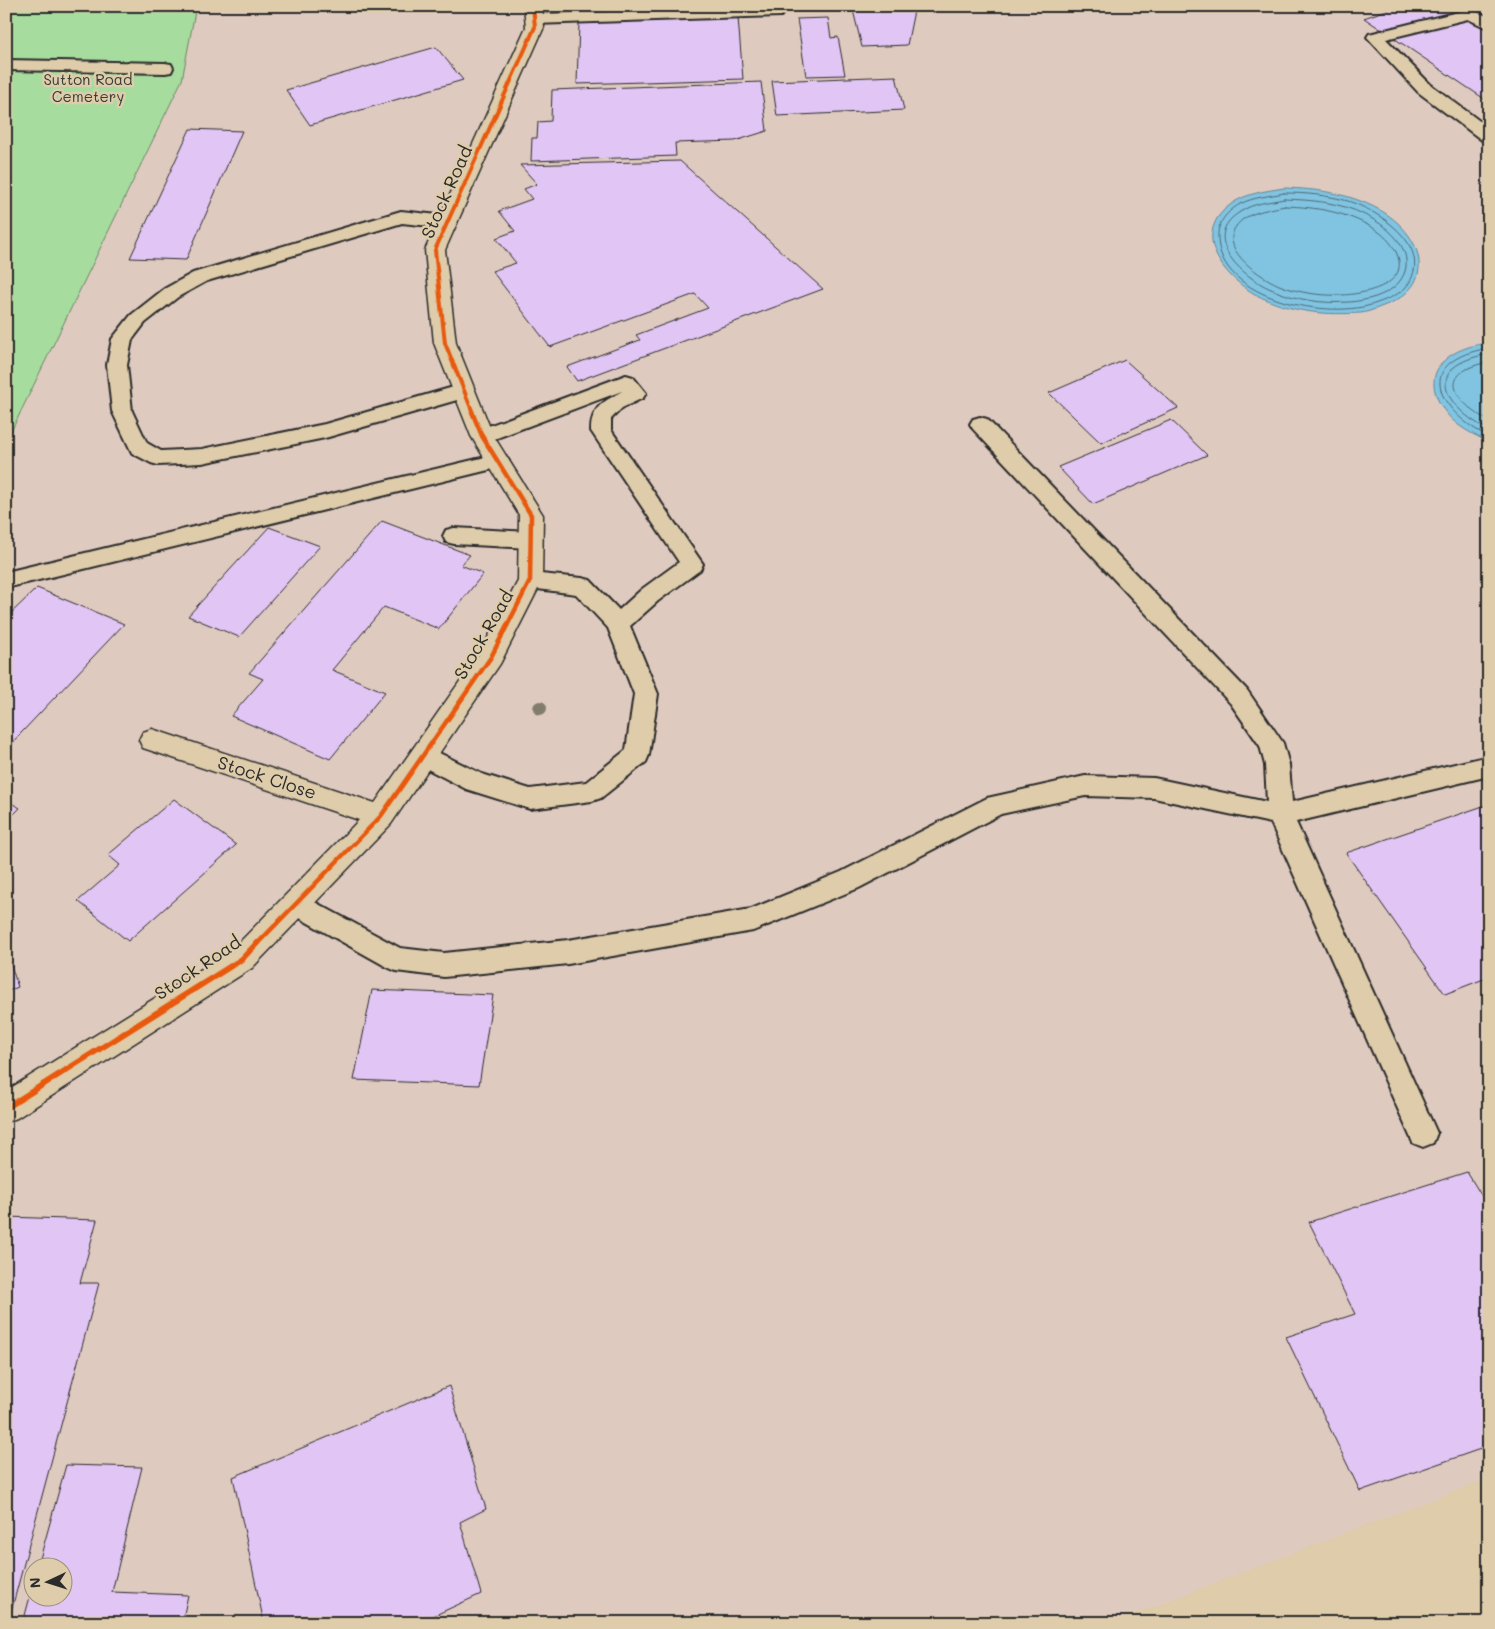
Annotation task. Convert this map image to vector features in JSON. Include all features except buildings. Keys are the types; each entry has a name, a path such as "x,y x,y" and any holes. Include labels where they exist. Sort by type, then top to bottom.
{"street":[{"name":"Stock Road","path":"6,1108 242,959 381,816 491,657 530,581 531,515 482,436 445,343 435,250 535,27 534,13"},
{"name":"Stock Close","path":"152,740 381,816"}],"lane":[{"path":"534,13 775,13"},
{"path":"1489,24 1470,14 1375,37 1424,88 1489,137"},
{"path":"6,65 165,68"},
{"path":"448,222 401,217 200,277 171,293 138,319 122,339 117,364 122,411 139,448 158,458 202,456 325,431 464,391"},
{"path":"482,436 626,382 636,393 615,404 601,416 601,431 692,564 650,595 618,624"},
{"path":"980,424 1239,697 1271,743 1276,765 1280,815 1423,1133"},
{"path":"6,580 498,461"},
{"path":"454,536 530,540"},
{"path":"423,755 475,782 530,799 592,791 637,755 646,694 618,624 582,586 530,581"},
{"path":"296,903 396,959 444,965 568,952 753,920 850,880 996,805 1085,786 1154,788 1280,815 1489,766"}],"shaded area":[{"path":"196,6 1489,6 1489,1478 1110,1623 6,1623 6,442 182,80"}],"green space":[{"name":"Sutton Road Cemetery","path":"6,6 196,6 182,80 6,442"}],"water":[{"path":"1284,188 1308,189 1355,199 1378,209 1393,219 1406,231 1419,259 1418,273 1413,286 1401,297 1372,310 1361,313 1336,314 1288,307 1251,292 1227,271 1218,258 1213,245 1212,231 1218,218 1236,201 1256,193"},
{"path":"1489,343 1489,442 1466,430 1451,419 1438,400 1434,387 1435,375 1440,365 1449,357 1460,350"}],"cycle path":[{"path":"6,1108 242,959 381,816 491,657 530,581 531,515 482,436 445,343 435,250 535,27 533,6"}]}
